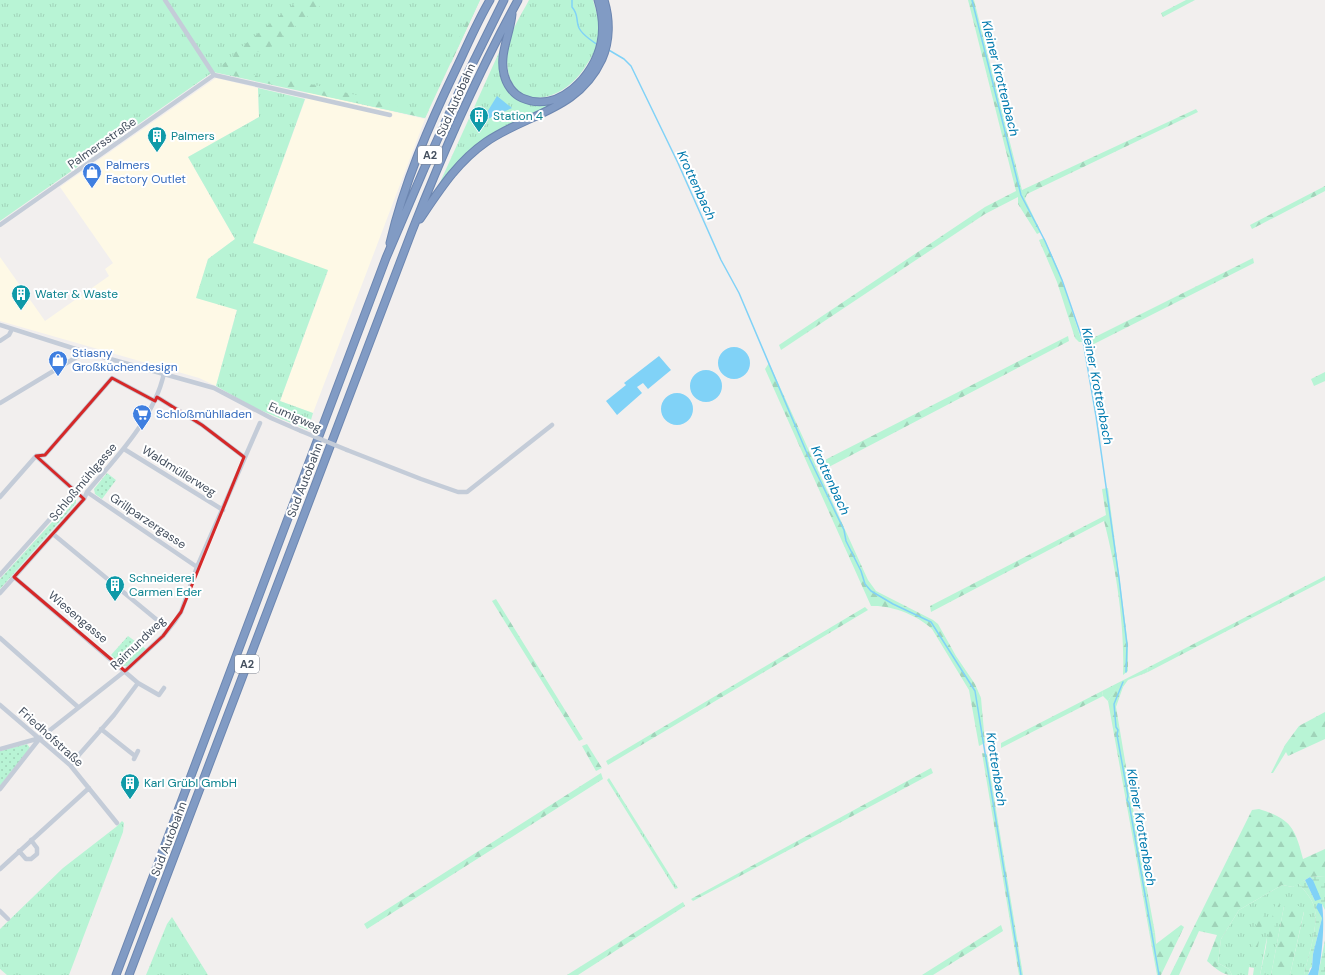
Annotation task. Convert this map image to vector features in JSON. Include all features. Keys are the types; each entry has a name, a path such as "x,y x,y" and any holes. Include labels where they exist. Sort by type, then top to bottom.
{"highway":[{"path":"483,12 487,0"},
{"path":"386,258 394,223 421,147 483,12 490,0"},
{"name":"Süd Autobahn","path":"116,975 386,258 464,80 504,0"},
{"name":"Süd Autobahn","path":"129,975 412,231 475,83 518,0"},
{"path":"598,0 605,36"},
{"path":"412,231 447,180 472,153 503,131 566,102 588,82 596,71 605,36 608,18 604,0"},
{"path":"513,9 511,27 506,37 502,62 504,76 510,88 518,96 540,103 552,101 563,96 583,78 602,51"}],"street":[{"path":"165,0 214,75 390,116"},
{"name":"Palmersstraße","path":"0,226 214,75"},
{"name":"Eumigweg","path":"0,325 85,352 214,388 271,418 301,431 421,479 458,492 467,492 552,425"},
{"path":"0,341 9,335 12,329"},
{"path":"0,403 85,352"},
{"name":"Schloßmühlgasse","path":"0,593 84,499 87,492 124,449 156,399 164,373"},
{"path":"0,497 36,456 45,454 112,378 156,399 202,424 244,457"},
{"name":"Raimundweg","path":"40,738 125,671 168,629 181,612 197,567 260,422"},
{"name":"Waldmüllerweg","path":"124,449 222,510"},
{"path":"36,456 84,499"},
{"name":"Schloßmühlgasse","path":"0,575 75,491"},
{"name":"Grillparzergasse","path":"87,492 197,567"},
{"path":"53,534 168,629"},
{"name":"Wiesengasse","path":"14,577 138,683 159,696 164,688"},
{"path":"0,638 78,707"},
{"path":"70,765 138,683"},
{"name":"Friedhofstraße","path":"0,705 70,765 117,823"},
{"path":"101,729 135,758 138,751"},
{"path":"0,749 40,738"},
{"path":"0,790 40,738"},
{"path":"0,869 90,788"},
{"path":"19,851 26,859 31,859 37,854 38,848 31,840"},
{"path":"0,911 8,919"}],"highlighted area":[{"path":"112,378 155,401 157,397 202,425 244,457 181,612 163,636 125,671 14,577 84,499 36,456 45,455"}],"shaded area":[{"path":"216,78 258,88 259,117 188,157 235,239 208,259 197,298 237,309 216,386 199,378 0,321 0,257 45,321 109,276 105,269 113,263 60,187"},
{"path":"308,92 425,119 313,413 280,401 328,271 253,243"}],"green space":[{"path":"0,0 480,0 425,118 213,72 0,221"},
{"path":"299,0 327,0 264,52 257,52 243,64 234,61 227,68 246,71 265,80 268,76 273,75 393,104 401,109 429,110 425,118 226,74 222,65 234,55 233,54"},
{"path":"474,0 480,0 451,63 448,61"},
{"path":"529,0 593,0 599,23 598,44 587,64 575,79 562,90 547,96 534,98 522,93 513,84 508,68 509,41"},
{"path":"968,0 974,0 1022,190 1196,109 1198,112 1027,194 1025,199 1041,232 1037,234 1018,204 1018,197 985,214 781,350 779,345 985,207 1016,191"},
{"path":"1186,0 1195,0 1163,17 1161,13"},
{"path":"501,48 501,75 506,83 525,100 544,105 551,104 568,97 563,101 502,129 437,189"},
{"path":"258,88 305,99 253,243 328,270 280,401 313,413 308,430 253,407 216,386 237,310 196,298 208,259 235,239 188,157 259,117"},
{"path":"1325,186 1325,191 1252,229 1250,225"},
{"path":"1044,238 1059,271 1082,342 1079,342 1075,338 1057,282 1039,240"},
{"path":"1253,258 1254,263 1090,346 1089,340"},
{"path":"1068,336 1069,341 825,469 821,462"},
{"path":"769,363 868,580 876,591 938,624 956,656 975,684 981,698 985,743 979,746 969,690 932,629 912,615 887,607 871,606 765,369"},
{"path":"1325,372 1325,381 1314,386 1311,379"},
{"path":"107,473 116,480 102,499 95,494 94,489"},
{"path":"1108,488 1128,645 1128,671 1123,675 1123,637 1119,597 1104,521 931,612 930,606 1106,515 1102,489"},
{"path":"74,498 76,503 0,589 0,579"},
{"path":"1325,576 1325,580 1148,672 1147,668"},
{"path":"496,599 583,739 579,741 492,601"},
{"path":"865,607 868,610 608,765 606,761"},
{"path":"128,636 146,649 128,666 123,666 111,655"},
{"path":"1147,668 1148,672 1128,680 1123,687 1119,684 1108,701 1103,696 1102,691"},
{"path":"1119,683 1123,687 1116,707 1142,862 1137,862 1108,701"},
{"path":"1102,691 1103,696 1001,748 1001,743"},
{"path":"1325,712 1325,739 1288,756 1286,752 1273,773 1271,773 1285,745 1299,726"},
{"path":"27,744 30,748 0,786 0,751"},
{"path":"587,744 602,768 596,771 582,746"},
{"path":"982,753 987,754 1023,975 1019,975"},
{"path":"931,768 933,773 693,901 691,899"},
{"path":"601,773 603,779 367,929 364,924"},
{"path":"609,778 678,888 675,889 607,780"},
{"path":"1259,809 1278,817 1290,826 1294,832 1303,859 1325,849 1325,876 1310,877 1293,887 1282,885 1239,910 1221,939 1218,963 1229,969 1232,975 1222,972 1207,961 1217,935 1199,931 1179,975 1170,975 1252,810"},
{"path":"122,821 124,823 123,832 69,975 7,975 0,969 0,929 63,868"},
{"path":"1137,862 1142,862 1155,933 1149,931"},
{"path":"1325,876 1325,910 1322,904 1322,918 1313,954 1312,967 1310,968 1308,975 1304,975 1314,934 1316,917 1312,902 1298,883 1305,880 1315,901 1313,880 1310,877"},
{"path":"1298,883 1312,902 1316,917 1314,934 1304,975 1290,975 1304,912 1284,906 1271,975 1264,975 1267,937 1260,975 1253,975 1254,968 1249,967 1248,975 1232,975 1229,969 1218,963 1221,939 1239,910 1282,885 1293,887"},
{"path":"1276,900 1280,902 1264,975 1260,975"},
{"path":"683,902 685,906 578,975 567,975"},
{"path":"1287,903 1299,906 1304,911 1290,975 1271,975 1284,906"},
{"path":"1265,907 1256,958 1253,956 1252,942 1259,910"},
{"path":"172,917 208,975 146,975 167,924"},
{"path":"1001,925 1003,931 933,975 922,975"},
{"path":"1181,925 1184,927 1161,975 1157,975 1149,931 1155,933 1156,944"},
{"path":"1325,940 1325,975 1318,975"}],"water":[{"path":"497,96 512,108 481,122"},
{"path":"731,347 737,347 747,354 750,363 749,369 743,376 737,379 731,379 721,372 718,366 718,360 725,350"},
{"path":"659,356 671,370 648,389 643,383 637,387 642,393 617,415 606,401 626,385 624,383"},
{"path":"703,370 709,370 719,377 722,386 721,392 715,399 709,402 703,402 693,395 690,389 690,383 697,373"},
{"path":"674,393 680,393 690,400 693,409 692,415 686,422 680,425 674,425 664,418 661,412 661,406 668,396"},
{"path":"1310,877 1313,880 1321,899 1315,901 1305,880"},
{"path":"1318,903 1322,904 1323,912 1323,940 1321,958 1318,975 1308,975 1312,967 1313,954 1322,918 1316,907"}],"waterway":[{"name":"Krottenbach","path":"572,0 572,7 576,14 579,28 586,36 598,45"},
{"name":"Kleiner Krottenbach","path":"972,0 1021,195 1045,241 1062,280 1083,341 1096,416 1119,578 1127,645 1126,672"},
{"name":"Krottenbach","path":"607,49 624,59 631,66 678,163 721,260 739,293 806,451 844,530 846,541 861,571 865,584 871,591 893,604 931,622 975,691 1021,975"},
{"name":"Kleiner Krottenbach","path":"1123,682 1114,704 1116,727 1118,730 1117,735 1128,796 1127,800 1129,803 1159,975"}],"place":[{"name":"Station 4","path":"479,133"},
{"name":"Palmers","path":"157,153"},
{"name":"Palmers Factory Outlet","path":"92,189"},
{"name":"Water & Waste","path":"21,311"},
{"name":"Stiasny Großküchendesign","path":"58,377"},
{"name":"Schloßmühlladen","path":"142,431"},
{"name":"Schneiderei Carmen Eder","path":"115,602"},
{"name":"Karl Grübl GmbH","path":"130,800"}]}
